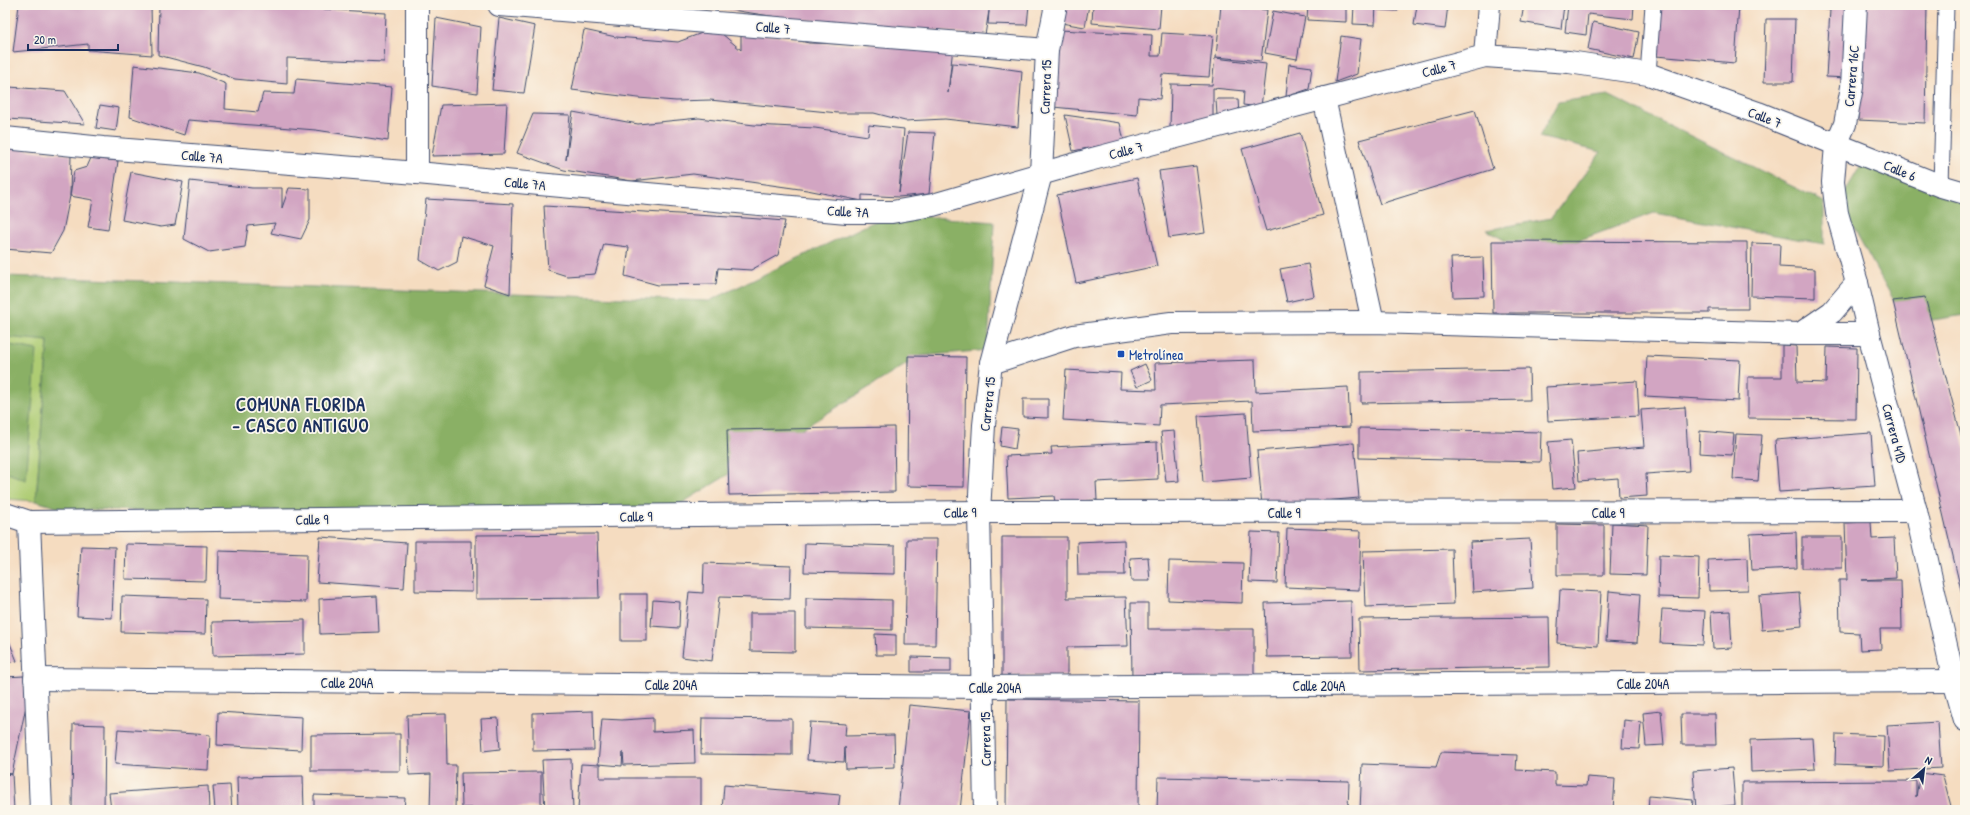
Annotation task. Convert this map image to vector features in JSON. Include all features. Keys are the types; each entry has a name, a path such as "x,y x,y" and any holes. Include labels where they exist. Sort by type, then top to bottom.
{"street":[{"path":"417,173 418,5"},
{"name":"Calle 7","path":"499,5 1047,50"},
{"name":"Carrera 15","path":"985,810 984,687 979,512 984,425 991,363 1041,174 1047,50 1056,5"},
{"path":"1485,56 1489,5"},
{"name":"Carrera 16C","path":"1836,145 1845,124 1852,87 1856,5"},
{"name":"Calle 7","path":"1041,174 1485,56 1569,62 1648,74 1758,113 1836,145"},
{"path":"1324,98 1373,322"},
{"name":"Calle 7A","path":"5,138 103,148 417,173 847,212 892,212 933,205 1041,174"},
{"name":"Calle 6","path":"1836,145 1940,186 1965,193"},
{"name":"Carrera 41D","path":"1836,145 1833,182 1837,213 1857,283 1916,511 1954,681 1965,720"},
{"path":"1800,334 1832,312 1857,283"},
{"path":"991,363 1074,336 1170,324 1373,322 1800,334 1869,334"},
{"name":"Calle 9","path":"5,514 29,522 979,512 1916,511"},
{"path":"29,522 41,810"},
{"name":"Calle 204A","path":"35,679 984,687 1954,681"}],"lane":[{"path":"1648,74 1653,5"},
{"path":"1940,186 1946,5"}],"green space":[{"path":"1608,95 1824,202 1824,244 1654,213 1533,257 1487,230 1551,218 1601,152 1539,137 1558,102"},
{"path":"1864,160 1909,182 1965,204 1965,315 1907,324 1839,202"},
{"path":"921,216 994,222 988,350 920,356 666,513 65,510 36,501 48,341 5,337 5,276 709,301 873,222"},
{"path":"5,335 48,341 36,501 5,499"},
{"path":"5,344 37,350 26,480 5,472"}],"building":[{"path":"19,5 151,5 152,55 88,50 88,44 13,52"},
{"path":"159,5 260,5 386,13 384,62 287,58 287,84 235,79 204,67 158,55"},
{"path":"669,5 1029,5 1027,25 988,24 989,11 985,35 777,17 712,7 683,8"},
{"path":"1064,5 1089,5 1085,27 1061,23"},
{"path":"1093,5 1161,5 1159,29 1092,23"},
{"path":"1165,5 1191,5 1191,8"},
{"path":"1221,5 1267,10 1261,61 1216,57"},
{"path":"1308,5 1346,5 1346,22 1307,20"},
{"path":"1354,5 1376,5 1375,25 1353,24"},
{"path":"1379,5 1398,5 1398,11 1378,10"},
{"path":"1417,5 1448,5 1445,29 1414,25"},
{"path":"1524,5 1564,5 1561,29 1521,22"},
{"path":"1568,5 1634,5 1633,19 1588,14 1586,35 1565,32"},
{"path":"1660,5 1739,5 1735,63 1656,56"},
{"path":"1776,5 1852,5 1848,78 1826,77 1830,10"},
{"path":"1861,5 1927,5 1925,123 1858,120"},
{"path":"1273,11 1305,17 1297,59 1265,53"},
{"path":"436,18 481,27 477,93 432,86"},
{"path":"499,18 535,26 524,93 492,90"},
{"path":"1766,19 1795,19 1793,82 1764,82"},
{"path":"1593,22 1639,32 1634,59 1588,49"},
{"path":"715,28 741,50 741,34 777,36 809,43 953,47 948,93 952,63 1022,71 1018,127 945,119 905,121 874,113 838,113 710,100 676,101 572,90 584,30 616,37 678,42"},
{"path":"1060,30 1152,35 1151,56 1160,56 1162,33 1213,36 1209,77 1162,74 1160,99 1138,97 1137,115 1053,107"},
{"path":"1341,36 1361,39 1357,74 1335,82"},
{"path":"1215,58 1266,64 1261,107 1243,105 1244,91 1213,88 1213,117 1170,129 1171,84 1212,85"},
{"path":"1289,64 1312,67 1309,89 1286,97"},
{"path":"134,65 199,73 226,84 225,109 258,112 263,93 294,94 296,79 392,87 388,141 316,130 188,120 184,135 130,117"},
{"path":"9,87 65,91 85,124 7,119"},
{"path":"1216,99 1238,99 1239,115 1217,116"},
{"path":"507,103 504,154 432,156 441,105"},
{"path":"100,105 119,108 116,131 96,128"},
{"path":"1475,110 1493,169 1380,204 1359,140"},
{"path":"573,112 638,124 699,118 754,125 815,128 868,136 869,125 904,129 899,193 908,132 935,133 929,194 898,197 862,195 862,201 807,190 693,174 632,181 564,170 517,153 533,114 570,115 566,160"},
{"path":"1065,115 1120,123 1124,141 1073,151"},
{"path":"1300,133 1323,215 1266,231 1242,149"},
{"path":"5,147 71,155 70,196 63,231 51,253 5,249"},
{"path":"91,158 118,161 108,230 88,227 93,200 70,196 74,171 87,167"},
{"path":"1196,166 1205,233 1169,238 1159,171"},
{"path":"131,172 183,182 175,225 161,227 122,220"},
{"path":"1137,178 1157,266 1076,283 1057,195"},
{"path":"190,181 252,188 282,188 282,208 289,188 310,189 310,220 301,239 271,233 275,223 248,226 245,247 209,252 184,239"},
{"path":"426,199 513,204 510,294 484,285 494,246 461,236 457,262 439,271 420,260"},
{"path":"544,206 785,221 778,255 751,270 718,268 716,284 658,285 625,276 629,247 604,244 595,274 567,276 548,270"},
{"path":"1492,241 1747,242 1748,309 1709,309 1709,313 1493,313"},
{"path":"1752,243 1780,244 1779,267 1815,269 1815,298 1751,296"},
{"path":"1483,257 1484,296 1453,297 1451,258"},
{"path":"1308,264 1314,296 1287,302 1280,269"},
{"path":"1925,297 1965,450 1965,607 1893,301"},
{"path":"1782,345 1796,346 1797,382 1826,383 1827,347 1857,348 1856,419 1748,418 1748,377 1782,377"},
{"path":"908,356 966,357 964,487 907,486"},
{"path":"1647,356 1740,360 1738,401 1645,396"},
{"path":"1255,360 1256,392 1348,387 1350,427 1253,431 1252,401 1160,405 1159,426 1063,420 1066,370 1121,373 1120,389 1156,390 1155,363"},
{"path":"1145,364 1152,380 1137,387 1130,371"},
{"path":"1529,369 1530,400 1361,403 1361,372"},
{"path":"1637,381 1639,416 1548,421 1546,387"},
{"path":"1023,399 1048,399 1048,418 1023,417"},
{"path":"1685,407 1689,471 1646,474 1647,496 1619,498 1618,478 1579,481 1577,453 1644,447 1641,410"},
{"path":"1246,413 1251,478 1203,482 1198,416"},
{"path":"894,427 895,492 729,495 727,430"},
{"path":"1002,427 1018,429 1015,449 1000,446"},
{"path":"1359,428 1541,432 1540,462 1359,458"},
{"path":"1174,431 1179,481 1166,482 1161,432"},
{"path":"1700,431 1734,434 1732,455 1699,453"},
{"path":"1871,433 1875,486 1779,492 1775,440"},
{"path":"1736,434 1762,435 1758,481 1733,479"},
{"path":"1571,440 1576,487 1552,489 1548,442"},
{"path":"1157,442 1158,479 1096,482 1097,500 1055,502 1054,496 1008,498 1006,456 1052,454 1051,447"},
{"path":"1354,443 1359,498 1262,506 1257,451"},
{"path":"1871,522 1872,539 1894,538 1896,578 1861,580 1901,580 1902,629 1880,629 1881,649 1860,650 1859,633 1840,632 1839,580 1847,580 1845,523"},
{"path":"1612,523 1648,525 1646,575 1610,574"},
{"path":"1557,524 1604,525 1604,575 1557,575"},
{"path":"1287,528 1361,531 1359,590 1285,587"},
{"path":"1251,532 1279,533 1277,583 1249,582"},
{"path":"1796,532 1797,568 1752,570 1750,534"},
{"path":"597,534 599,598 476,599 476,535"},
{"path":"320,537 407,543 404,588 317,582"},
{"path":"1002,537 1067,537 1067,598 1126,597 1128,646 1067,647 1067,676 1002,676"},
{"path":"1802,537 1842,537 1842,568 1802,568"},
{"path":"907,539 937,539 935,645 905,645"},
{"path":"1530,539 1533,588 1473,592 1470,542"},
{"path":"1124,540 1125,575 1078,575 1077,542"},
{"path":"415,541 471,541 472,592 415,591"},
{"path":"805,543 895,546 895,574 804,572"},
{"path":"126,544 207,546 206,581 125,579"},
{"path":"81,546 115,547 112,618 77,616"},
{"path":"1452,549 1454,604 1365,607 1363,551"},
{"path":"219,551 307,554 306,602 218,599"},
{"path":"1659,555 1699,557 1698,598 1658,597"},
{"path":"1148,557 1150,581 1131,581 1130,558"},
{"path":"1747,558 1748,590 1709,591 1708,560"},
{"path":"1169,561 1243,563 1242,603 1168,600"},
{"path":"704,563 791,566 790,599 719,597 712,661 682,657 689,592 703,593"},
{"path":"1560,590 1601,592 1598,646 1557,643"},
{"path":"1609,591 1640,594 1637,643 1606,641"},
{"path":"1799,593 1802,626 1762,630 1759,596"},
{"path":"621,594 647,594 647,641 621,641"},
{"path":"122,596 206,599 205,634 121,632"},
{"path":"377,596 379,632 320,634 319,599"},
{"path":"806,598 892,600 892,630 806,628"},
{"path":"653,600 680,602 679,628 651,626"},
{"path":"1351,601 1352,656 1267,657 1265,603"},
{"path":"1131,603 1148,603 1148,629 1254,629 1254,678 1132,678"},
{"path":"1662,609 1705,611 1703,645 1660,643"},
{"path":"1730,611 1732,648 1713,649 1711,612"},
{"path":"750,613 795,613 795,652 750,651"},
{"path":"1549,617 1550,667 1360,670 1359,619"},
{"path":"305,620 305,654 213,656 212,622"},
{"path":"5,631 17,661 5,663"},
{"path":"875,634 896,635 896,655 876,655"},
{"path":"911,657 951,658 951,672 911,672"},
{"path":"24,676 26,706 12,774 5,773 5,677"},
{"path":"1007,699 1139,701 1138,810 1006,810"},
{"path":"909,705 971,711 960,810 898,810"},
{"path":"593,711 594,750 533,751 533,713"},
{"path":"1661,711 1664,745 1646,746 1643,713"},
{"path":"218,712 302,717 301,750 217,745"},
{"path":"446,714 447,765 456,765 455,810 430,810 431,774 409,775 407,715"},
{"path":"1681,714 1715,714 1716,745 1682,745"},
{"path":"498,718 500,749 483,751 481,719"},
{"path":"653,718 653,732 694,730 695,763 624,765 623,752 622,766 598,764 602,719 622,720"},
{"path":"702,718 792,719 792,755 701,754"},
{"path":"1624,720 1641,722 1639,749 1622,748"},
{"path":"810,722 846,724 845,736 894,735 895,767 846,769 845,747 844,762 807,760"},
{"path":"1938,722 1941,768 1890,771 1887,725"},
{"path":"73,724 105,725 104,810 72,810"},
{"path":"118,729 210,735 208,770 115,764"},
{"path":"400,734 400,771 311,771 311,735"},
{"path":"1836,734 1884,736 1883,766 1835,764"},
{"path":"1813,738 1815,769 1751,772 1750,740"},
{"path":"1441,752 1517,755 1516,770 1555,772 1555,785 1586,786 1587,777 1615,779 1613,810 1360,810 1362,764 1436,767"},
{"path":"571,759 573,810 545,810 542,760"},
{"path":"581,764 600,765 600,778 701,778 701,810 578,810"},
{"path":"1732,768 1735,805 1696,809 1693,771"},
{"path":"541,772 541,807 462,808 461,773"},
{"path":"1920,773 1943,776 1952,810 1742,810 1742,782 1916,781 1916,797"},
{"path":"12,774 14,810 5,810 5,775"},
{"path":"303,776 304,810 238,810 237,777"},
{"path":"1158,777 1349,781 1348,810 1157,810"},
{"path":"230,785 232,810 215,810 213,786"},
{"path":"724,785 840,795 838,810 722,810"},
{"path":"208,786 209,810 111,810 109,793"},
{"path":"314,795 405,798 404,810 314,810"},
{"path":"1649,796 1693,800 1692,810 1648,810"}],"place":[{"name":"Metrolínea","path":"1121,354"}],"district":[{"name":"COMUNA FLORIDA - CASCO ANTIGUO","path":"301,414"}]}
